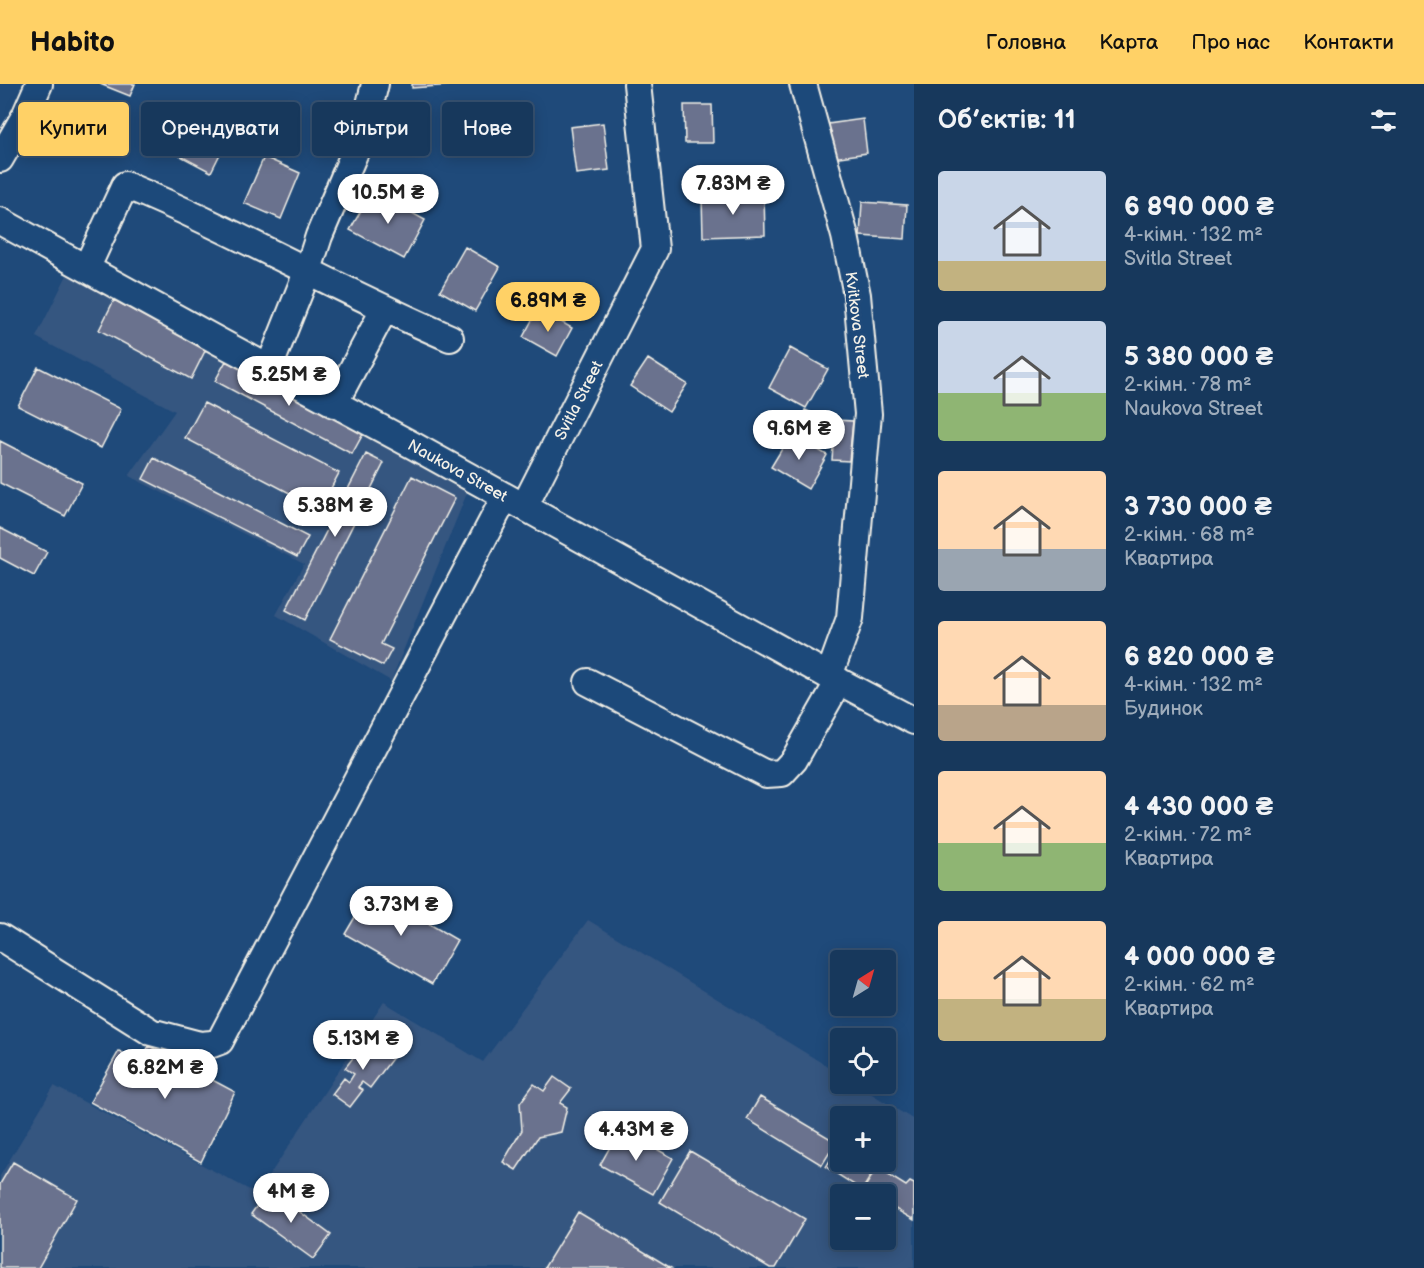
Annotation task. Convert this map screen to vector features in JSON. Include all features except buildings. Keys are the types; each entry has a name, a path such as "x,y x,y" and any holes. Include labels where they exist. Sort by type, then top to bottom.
{"street":[{"path":"0,159 25,116 39,84"},
{"path":"269,368 319,236 363,133 375,84"},
{"name":"Svitla Street","path":"0,937 151,1032 200,1046 220,1041 655,249 637,84"},
{"name":"Kvitkova Street","path":"588,682 766,774 782,773 794,760 834,679 850,618 868,414 857,295 845,236 803,84"},
{"path":"87,267 125,185 178,207 384,310 450,338"},
{"name":"Naukova Street","path":"0,221 914,721"},
{"path":"334,404 384,310"}],"shaded area":[{"path":"67,275 296,391 467,493 391,681 276,615 304,564 129,476 175,411 36,337"},
{"path":"588,920 830,1068 830,1094 872,1094 891,1106 830,1106 830,1172 896,1172 896,1109 914,1120 914,1268 0,1268 0,1176 54,1086 257,1194 384,1002 483,1062"}]}
